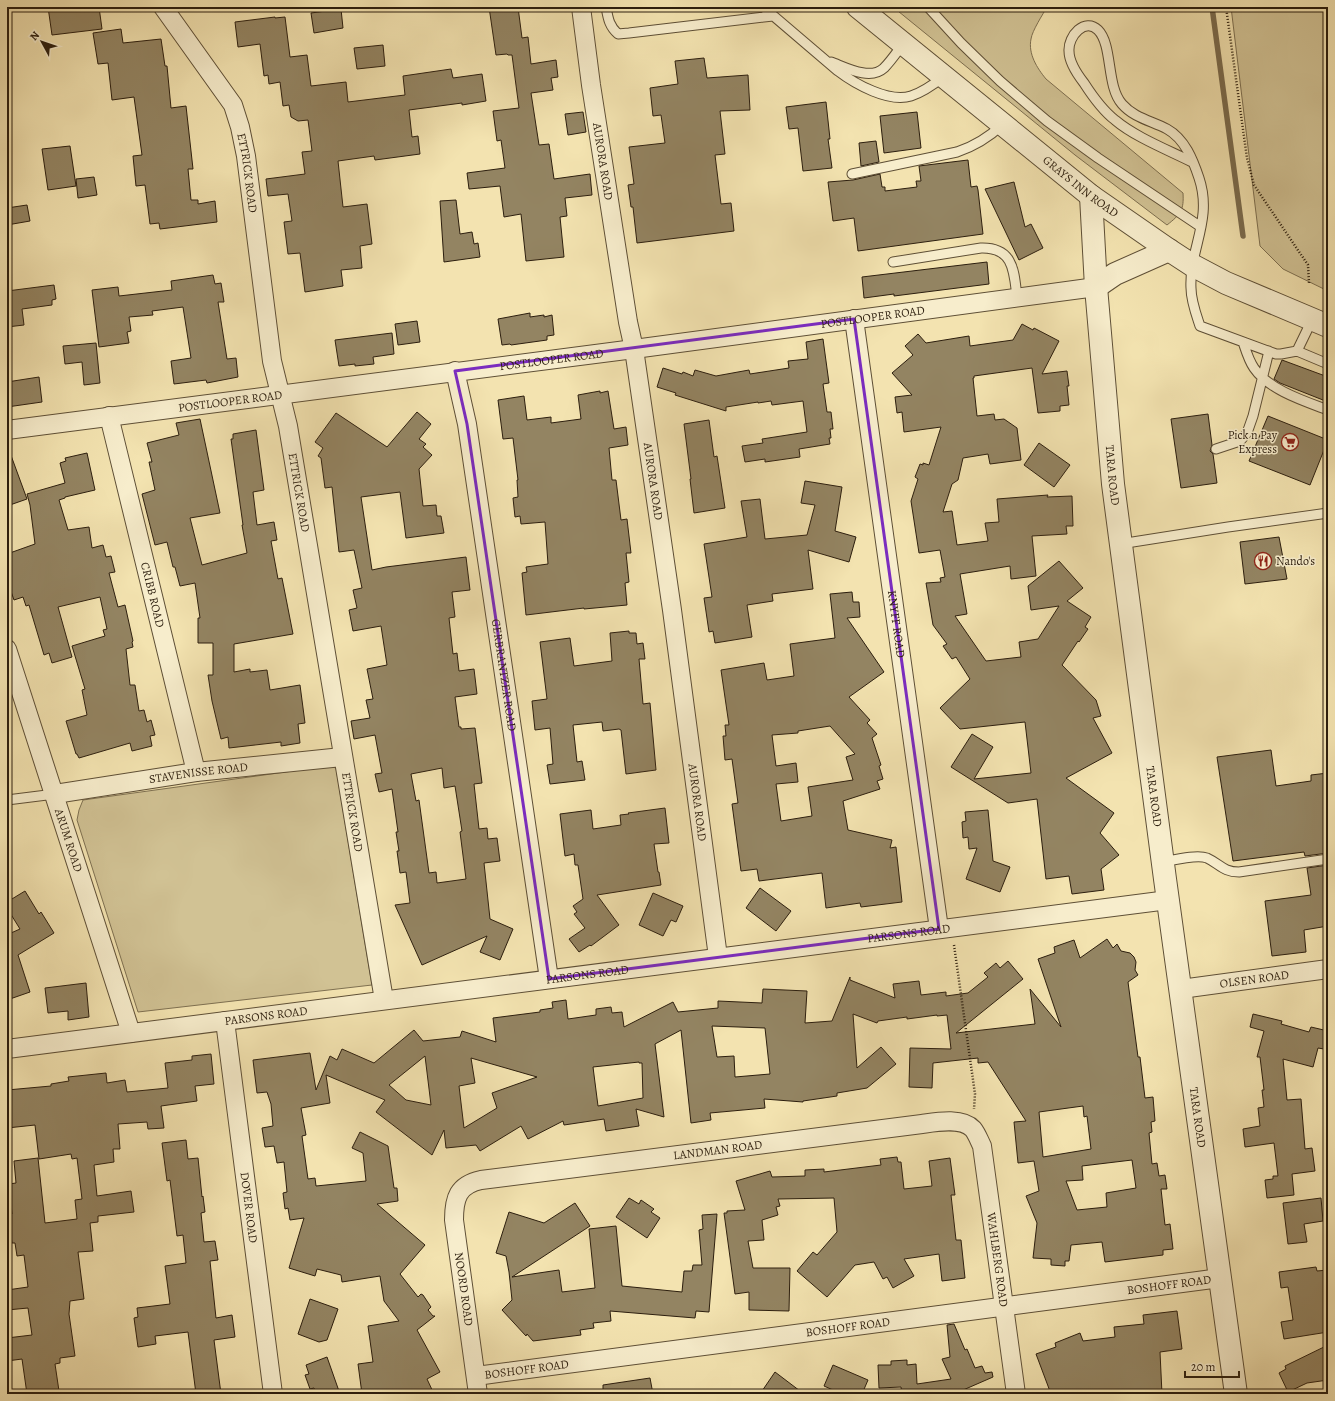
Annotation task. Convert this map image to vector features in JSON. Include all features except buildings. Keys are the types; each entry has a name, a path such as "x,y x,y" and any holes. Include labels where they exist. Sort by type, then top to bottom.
{"street":[{"name":"ETTRICK ROAD","path":"163,7 233,105 240,127 246,156 272,361 288,426 342,757 384,1000"},
{"name":"AURORA ROAD","path":"581,7 604,169 628,322 634,349 673,618 718,957"},
{"name":"GRAYS INN ROAD","path":"858,7 1091,196 1169,250 1192,265 1226,283 1320,323"},
{"name":"TARA ROAD","path":"1091,196 1096,287 1113,484 1120,544 1236,1394"},
{"path":"1096,287 1115,274 1169,250"},
{"name":"POSTLOOPER ROAD","path":"7,430 634,349 1096,287"},
{"name":"KNYFF ROAD","path":"854,319 945,929"},
{"name":"GERBRANTZER ROAD","path":"455,371 469,440 549,979"},
{"name":"CRIBB ROAD","path":"109,416 196,772"},
{"name":"ARUM ROAD","path":"7,649 131,1033"},
{"name":"STAVENISSE ROAD","path":"55,794 196,772 342,757"},
{"name":"PARSONS ROAD","path":"7,1048 1168,900"},
{"name":"OLSEN ROAD","path":"1181,989 1328,969"},
{"name":"DOVER ROAD","path":"225,1021 272,1394"},
{"name":"LANDMAN ROAD","path":"463,1187 470,1182 481,1180 929,1123 954,1122 963,1123 972,1127"},
{"name":"WAHLBERG ROAD","path":"972,1127 982,1146 1016,1394"},
{"name":"NOORD ROAD","path":"463,1187 455,1202 454,1220 478,1394"},
{"name":"BOSHOFF ROAD","path":"476,1376 1220,1278"}],"lane":[{"path":"606,7 608,19 612,29 618,34 773,16"},
{"path":"763,7 838,71 851,80 883,94 898,98 910,96 928,88 943,77"},
{"path":"928,7 983,65 1047,121 1098,158 1201,227"},
{"path":"1192,162 1127,129 1102,107 1080,78 1070,57 1069,44 1077,30 1083,27 1089,27 1095,28 1099,31 1106,47 1116,91 1122,103 1133,114 1168,130 1185,144 1199,177 1204,195 1204,212 1192,265 1191,288 1192,302 1200,326 1269,351 1281,354 1297,352 1328,364"},
{"path":"826,60 858,72 870,74 877,73 884,68 903,44"},
{"path":"852,174 963,150 985,140 1002,125"},
{"path":"894,262 981,248 994,249 1007,258 1010,262 1013,269 1017,297"},
{"path":"1297,352 1320,323"},
{"path":"1243,342 1253,367 1269,383 1299,399 1328,410"},
{"path":"1216,449 1240,442 1245,437 1253,416 1269,351"},
{"path":"1120,544 1228,526 1328,513"},
{"path":"7,800 55,794"},
{"path":"1163,862 1201,857 1208,859 1230,872 1239,872 1328,859"}],"path":[{"path":"1226,7 1247,158 1254,185 1308,266 1309,283"},
{"path":"945,929 975,1094 972,1127"}],"highlighted area":[{"path":"854,319 939,929 549,979 467,424 455,371"}],"shaded area":[{"path":"893,7 1047,7 1035,27 1030,45 1032,55 1039,70 1046,79 1183,193 1182,208 1176,218 1167,225 1075,155"},
{"path":"1231,7 1328,7 1328,291 1283,269 1260,246"},
{"path":"329,766 336,768 372,985 138,1012 77,820 83,800"}],"waterway":[{"path":"1212,7 1243,236"}],"place":[{"name":"Pick n Pay Express","path":"1290,442"},
{"name":"Nando's","path":"1263,561"}]}
